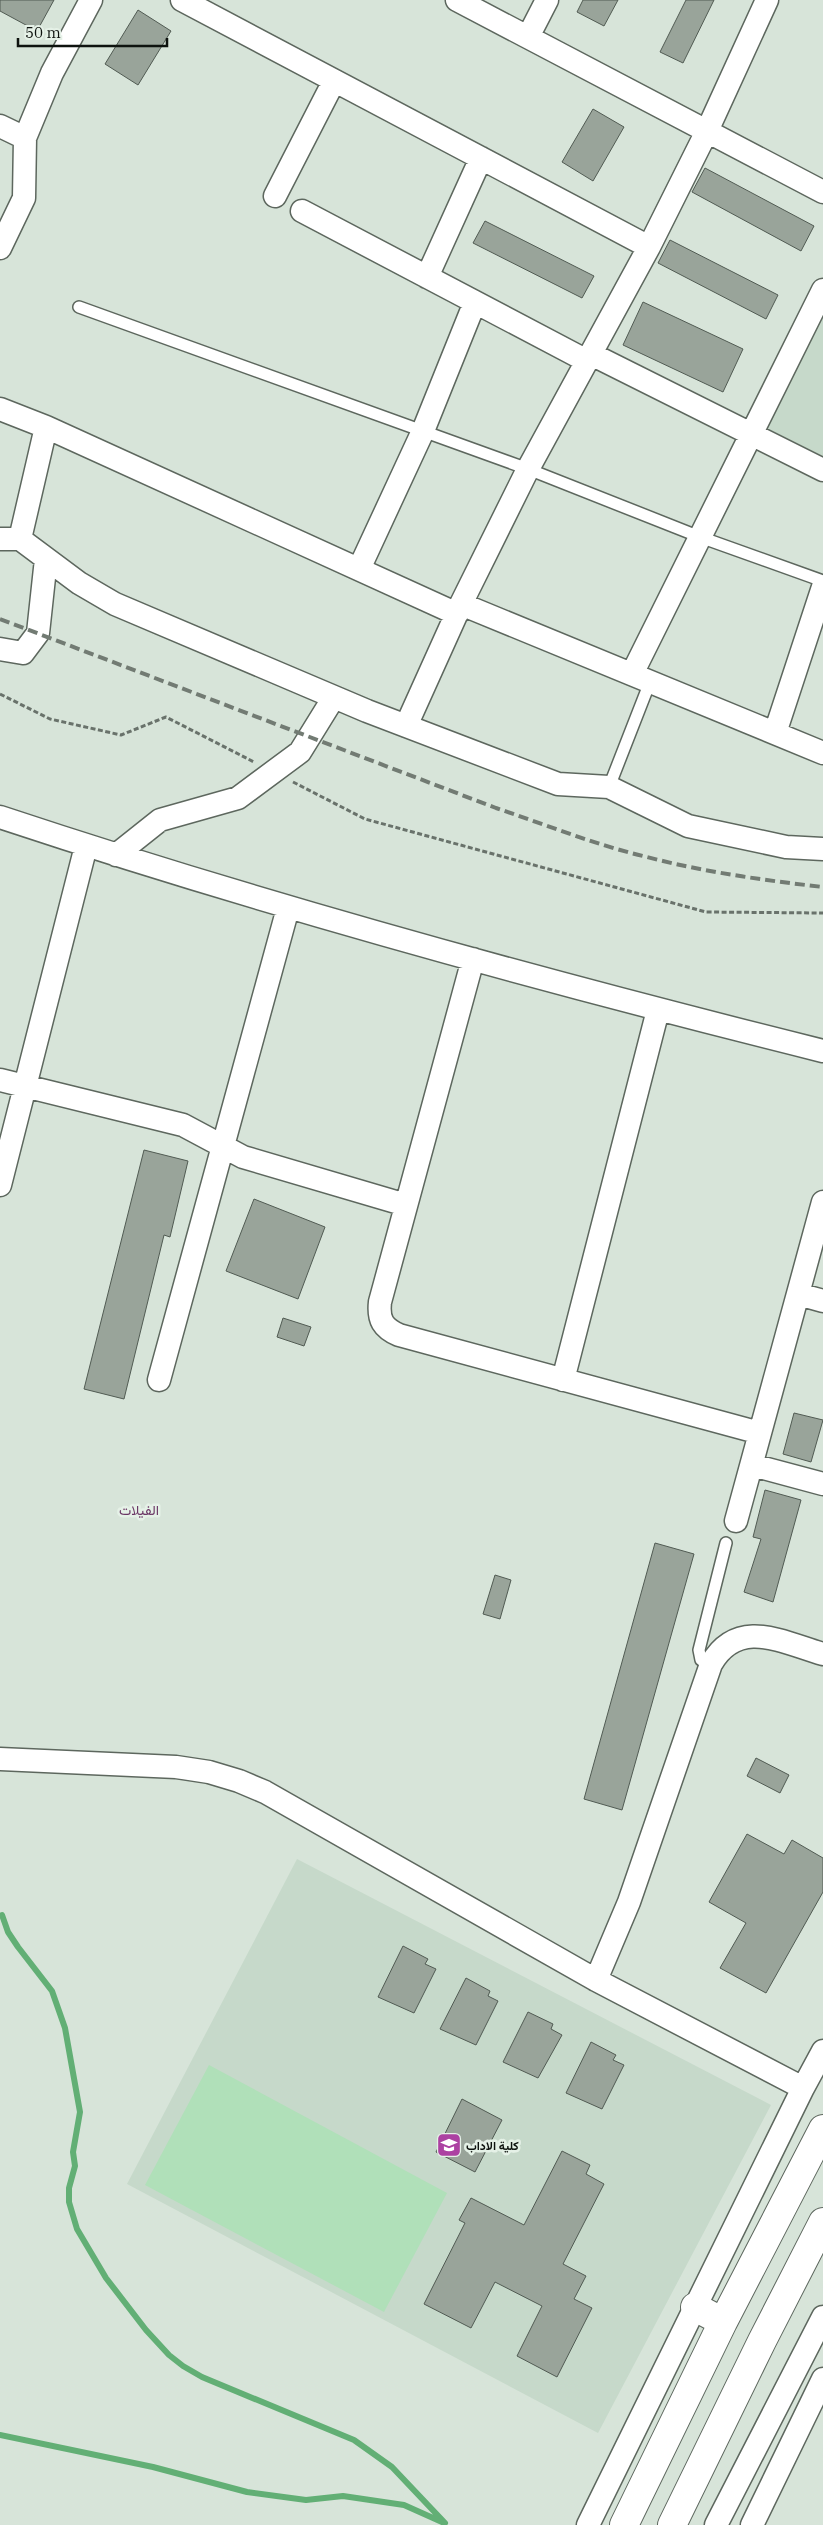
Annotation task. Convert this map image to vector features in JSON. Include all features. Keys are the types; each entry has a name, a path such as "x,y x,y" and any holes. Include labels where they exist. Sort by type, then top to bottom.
{"main road":[{"path":"624,2525 723,2322 823,2129"},
{"path":"672,2525 762,2341 823,2222"},
{"path":"694,2307 723,2322"}],"street":[{"path":"0,248 24,198 25,138 52,73 91,0"},
{"path":"182,0 648,247"},
{"path":"457,0 823,192"},
{"path":"528,37 547,0"},
{"path":"406,726 459,609 528,469 648,247 707,131 766,0"},
{"path":"275,196 334,81"},
{"path":"0,126 25,138"},
{"path":"427,277 481,158"},
{"path":"302,211 475,302 823,470"},
{"path":"641,678 700,537 823,290"},
{"path":"359,569 423,431 475,302"},
{"path":"0,409 46,427 359,569 641,678 823,754"},
{"path":"46,427 10,539 46,558 79,583 115,604 334,697 558,784 609,787 688,826 786,847 823,849"},
{"path":"0,649 23,653 38,633 46,558"},
{"path":"775,733 823,587"},
{"path":"116,855 160,820 238,798 300,752 334,697"},
{"path":"0,817 86,846 288,908 658,1010 823,1051"},
{"path":"0,1185 23,1086 86,846"},
{"path":"159,1380 288,908"},
{"path":"474,959 380,1302 378,1314 381,1323 388,1330 760,1433"},
{"path":"563,1380 658,1010"},
{"path":"0,1080 183,1125 243,1157 406,1205"},
{"path":"736,1521 823,1202"},
{"path":"798,1294 823,1301"},
{"path":"752,1465 823,1484"},
{"path":"596,1980 629,1902 711,1664 718,1652 728,1643 740,1637 753,1635 823,1654"},
{"path":"0,1759 176,1766 209,1772 239,1781 265,1792 596,1980 802,2088"},
{"path":"588,2525 802,2088 823,2051"},
{"path":"716,2525 823,2317"},
{"path":"752,2525 823,2380"}],"lane":[{"path":"79,307 528,469 700,537 823,581"},
{"path":"609,787 641,678"},
{"path":"711,1664 702,1660 699,1650 726,1543"}],"path":[{"path":"0,694 50,719 121,735 166,717 365,820 706,912 823,912"}],"shaded area":[{"path":"823,313 823,461 764,431"},
{"name":"كلية الاداب","path":"297,1859 771,2105 598,2433 127,2184"}],"green space":[{"path":"209,2065 447,2193 384,2312 145,2185"}],"building":[{"path":"0,0 54,0 37,31 0,11"},
{"path":"583,0 618,0 604,26 577,12"},
{"path":"686,0 714,0 683,63 660,52"},
{"path":"138,10 171,31 138,85 105,64"},
{"path":"593,109 624,127 593,181 562,162"},
{"path":"705,168 814,226 801,251 692,192"},
{"path":"485,221 594,276 582,298 473,243"},
{"path":"670,240 778,295 766,319 658,263"},
{"path":"643,302 743,349 723,392 623,345"},
{"path":"144,1150 188,1161 170,1237 164,1235 124,1399 84,1389"},
{"path":"254,1199 325,1227 298,1299 226,1271"},
{"path":"283,1318 311,1327 304,1346 277,1337"},
{"path":"794,1413 823,1420 811,1462 783,1454"},
{"path":"765,1490 801,1500 773,1602 744,1592 761,1539 753,1537"},
{"path":"655,1543 694,1554 622,1810 584,1799"},
{"path":"495,1575 511,1580 500,1619 483,1614"},
{"path":"756,1758 789,1775 780,1793 747,1776"},
{"path":"747,1834 784,1854 792,1840 823,1858 823,1892 766,1993 720,1968 746,1923 709,1902"},
{"path":"403,1946 428,1959 425,1964 436,1969 414,2013 378,1997"},
{"path":"466,1978 490,1991 488,1996 498,2001 476,2045 440,2029"},
{"path":"528,2012 553,2024 551,2029 562,2035 538,2078 503,2062"},
{"path":"591,2042 616,2055 613,2060 624,2065 602,2109 566,2093"},
{"path":"462,2099 502,2120 475,2172 436,2152"},
{"path":"562,2151 590,2165 586,2174 604,2184 563,2264 586,2276 574,2299 592,2308 557,2377 517,2356 542,2306 495,2282 471,2328 424,2304 465,2223 459,2220 471,2198 524,2225"}],"waterway":[{"path":"2,1915 8,1932 52,1991 65,2028 80,2112 73,2152 75,2166 69,2188 69,2202 77,2229 106,2278 146,2330 169,2355 183,2366 202,2377 354,2440 392,2467 445,2523"},
{"path":"0,2435 153,2467 247,2492 306,2500 343,2496 404,2505 442,2522"}],"railway":[{"path":"0,619 496,808 587,840 688,867 823,887"}],"place":[{"name":"كلية الاداب","path":"449,2145"}],"district":[{"name":"الفيلات","path":"139,1510"}]}
